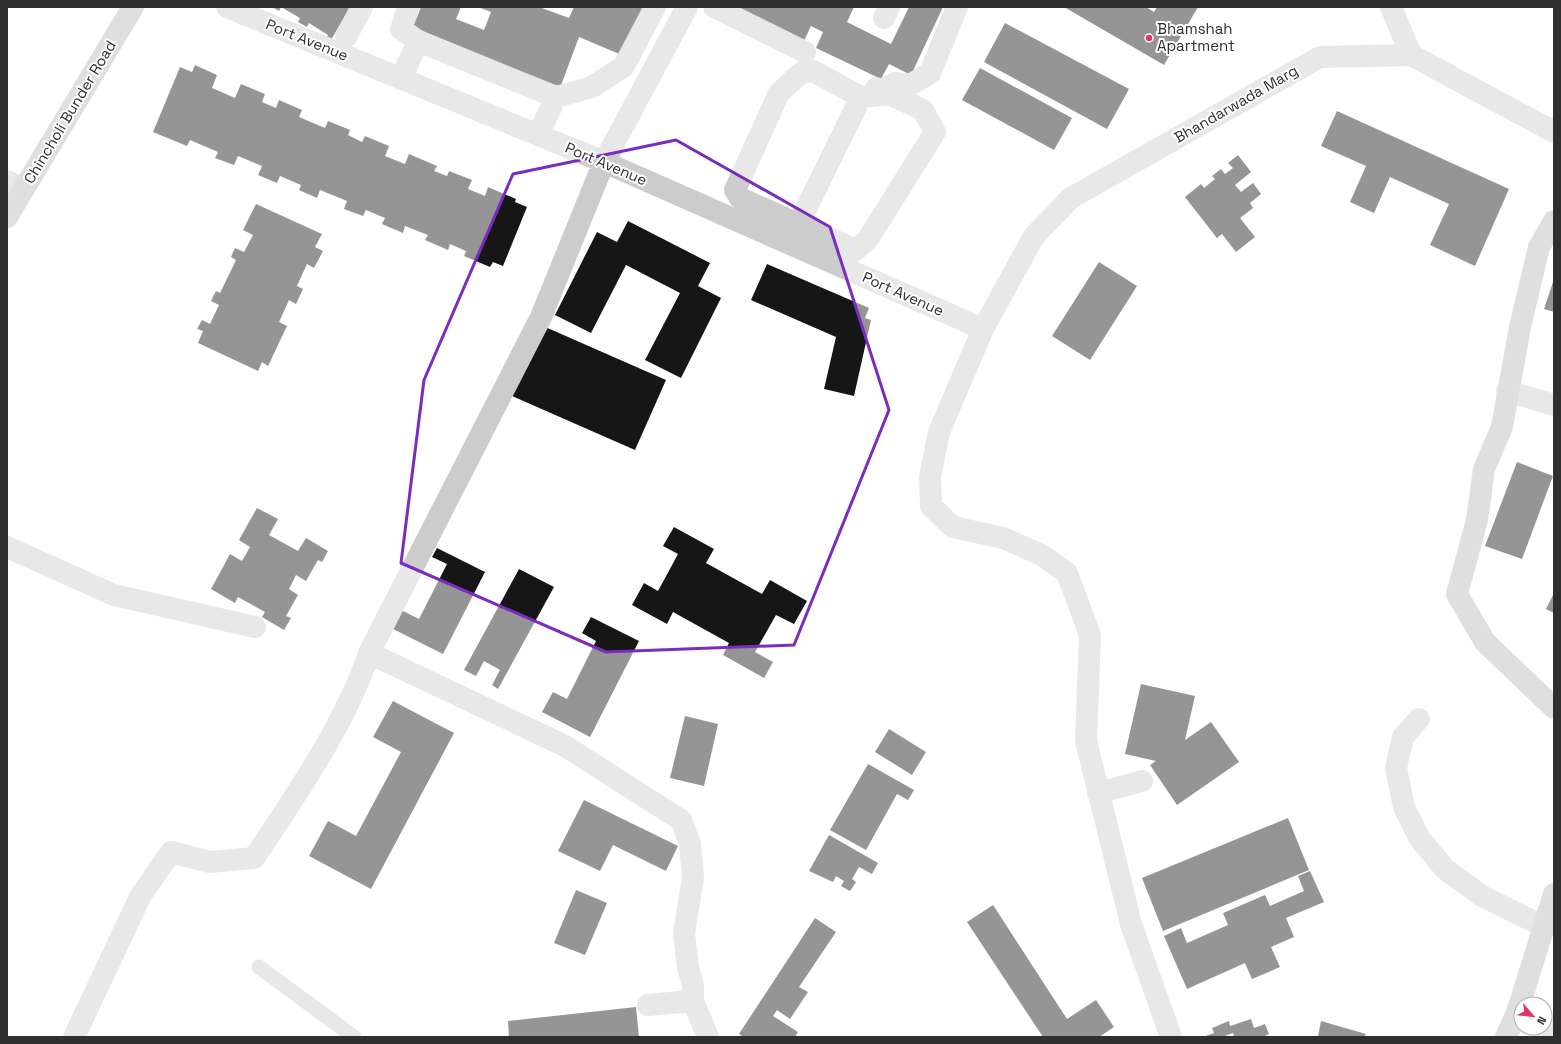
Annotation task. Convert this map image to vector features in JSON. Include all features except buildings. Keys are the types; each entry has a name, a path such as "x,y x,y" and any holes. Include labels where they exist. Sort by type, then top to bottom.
{"street":[{"name":"Chincholi Bunder Road","path":"7,217 15,186 133,7"},
{"name":"Port Avenue","path":"227,7 604,162 983,330"},
{"path":"346,37 362,7"},
{"path":"408,7 401,29 418,41 556,97 592,88 624,66 656,7"},
{"path":"74,1037 141,895 171,852 210,862 254,858 312,767 359,684 369,652 541,317 604,162 688,7"},
{"path":"714,7 805,52"},
{"path":"837,69 881,90 894,83 910,85 930,72 957,7"},
{"path":"1391,7 1411,55"},
{"path":"401,79 418,41"},
{"name":"Bhandarwada Marg","path":"1172,1037 1131,924 1086,741 1090,635 1067,573 1042,555 1003,538 953,527 931,506 930,477 939,432 983,330 1034,236 1071,198 1320,57 1411,55 1554,132"},
{"path":"813,71 861,97 889,94 923,110 935,132 868,239 856,250 799,223 740,198 735,190 779,93 802,72 813,71"},
{"path":"538,135 556,97"},
{"path":"788,243 861,97"},
{"path":"1554,221 1539,247 1520,327 1507,391 1502,427 1484,469 1477,520 1457,594 1485,642 1554,708"},
{"path":"1507,391 1554,405"},
{"path":"7,547 114,595 256,627"},
{"path":"369,652 565,746 681,820 690,842 693,878 684,933 688,968 693,985 693,1001 708,1037"},
{"path":"1419,720 1403,737 1396,768 1404,807 1420,839 1445,869 1482,896 1545,927"},
{"path":"1098,793 1142,781"},
{"path":"1524,996 1554,894"},
{"path":"648,1005 693,1001"},
{"path":"1506,1037 1513,1024"}],"lane":[{"path":"259,967 354,1037"}],"highlighted area":[{"path":"676,140 830,227 889,410 794,645 606,652 401,563 424,380 513,174"}],"place":[{"name":"Bhamshah Apartment","path":"1149,38"}]}
